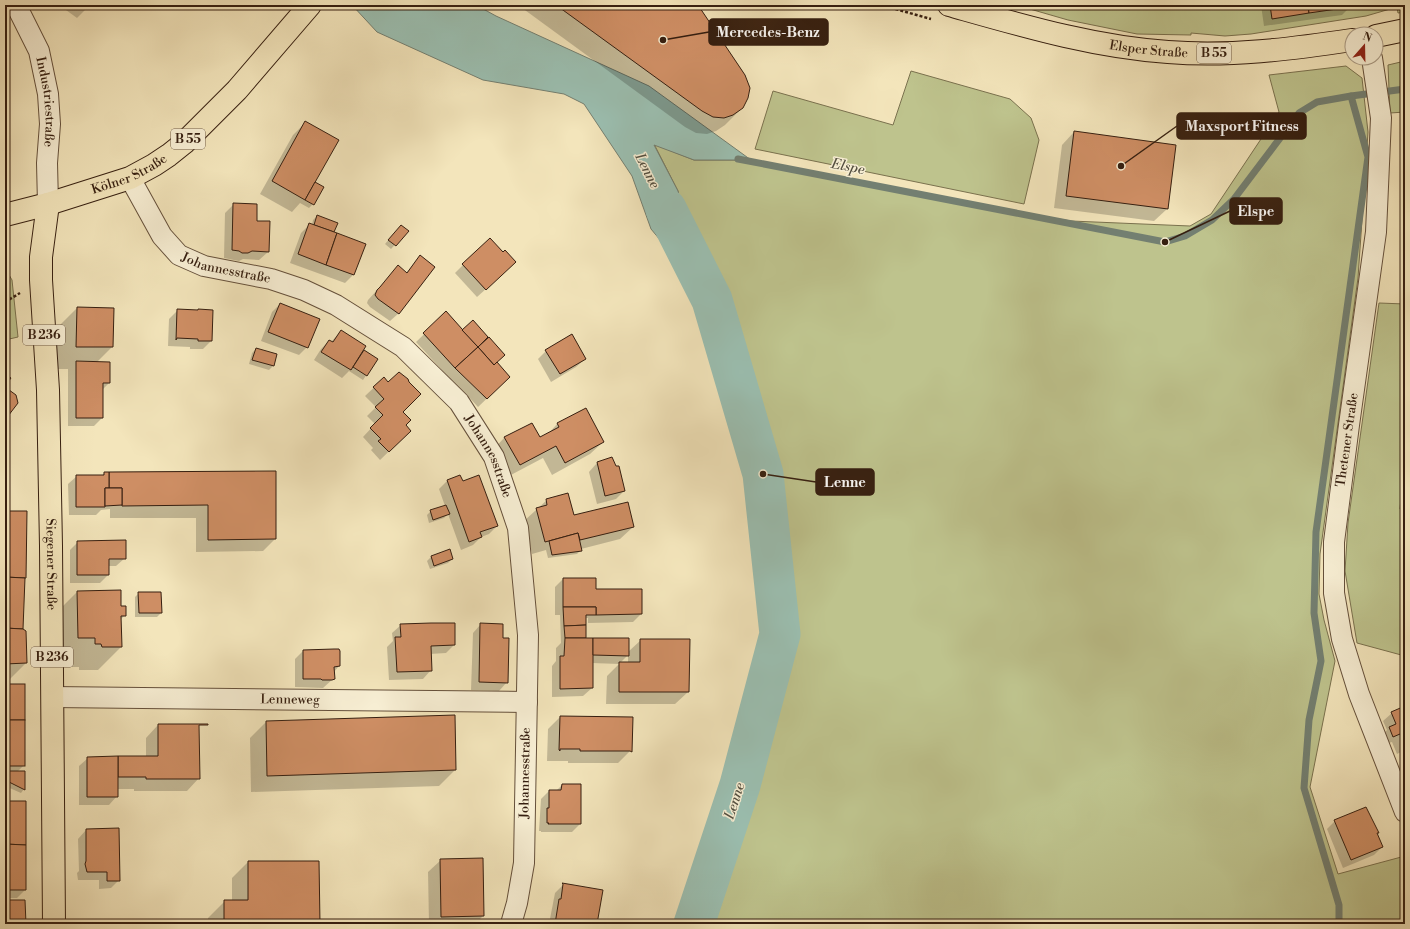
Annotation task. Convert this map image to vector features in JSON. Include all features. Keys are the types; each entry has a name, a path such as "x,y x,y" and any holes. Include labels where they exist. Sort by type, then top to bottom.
{"main road":[{"name":"Kölner Straße","path":"5,214 48,204 130,178 154,165 174,151 237,90 310,5"},
{"name":"Elsper Straße","path":"949,5 1076,38 1121,47 1168,52 1260,52 1344,41"},
{"path":"1384,34 1405,30"},
{"name":"Siegener Straße","path":"48,204 41,257 41,280 48,390 51,546 54,924"}],"street":[{"name":"Industriestraße","path":"16,5 39,51 48,94 50,124 46,163 48,204"},
{"name":"Thetener Straße","path":"1373,66 1380,118 1376,232 1334,542 1334,593 1342,639 1359,694 1405,812"},
{"name":"Johannesstraße","path":"130,178 162,236 179,255 204,266 271,279 304,290 336,305 403,347 459,402 494,457 518,528 528,635 524,862 517,903 511,924"},
{"name":"Lenneweg","path":"52,698 527,702"}],"green space":[{"path":"1016,5 1405,5 1405,12 1398,13 1397,7 1366,16 1251,34 1225,36 1191,33 1191,35 1137,34 1068,20"},
{"path":"1405,61 1405,112 1390,113 1388,65"},
{"path":"1346,66 1362,78 1368,132 1358,278 1320,554 1319,594 1335,661 1310,787 1338,874 1405,856 1405,924 684,924 779,653 767,532 696,283 678,191 654,144 694,160 751,160 918,196 1071,221 1190,226 1211,214 1279,112 1269,75"},
{"path":"911,71 1010,99 1031,118 1039,140 1024,204 755,149 773,91 893,125"},
{"path":"5,268 12,280 18,337 5,340"},
{"path":"1379,303 1405,304 1405,457 1400,509 1405,510 1405,656 1357,643 1345,571 1348,523"}],"water":[{"path":"352,5 476,5 496,16 649,86 751,160 694,160 654,145 678,191 696,283 651,229 632,176 584,104 564,94 483,80 377,32"}],"building":[{"path":"556,5 698,5 745,75 750,88 748,98 743,108 733,115 724,118 713,117 702,111"},
{"path":"1270,5 1308,5 1309,13 1272,19"},
{"path":"1308,5 1351,5 1351,7 1309,13"},
{"path":"305,121 339,140 305,200 272,181"},
{"path":"1074,131 1176,145 1168,209 1066,196"},
{"path":"315,182 324,187 314,205 305,200"},
{"path":"233,203 257,204 257,221 270,221 269,252 252,251 242,253 232,250"},
{"path":"317,215 338,223 334,232 314,225"},
{"path":"309,223 337,233 326,265 298,254"},
{"path":"401,225 409,231 396,246 388,240"},
{"path":"337,233 366,244 354,275 326,265"},
{"path":"490,238 503,252 505,250 516,262 486,290 462,264"},
{"path":"420,255 435,267 399,314 378,299 375,295 377,290 398,265 407,273"},
{"path":"280,303 320,319 308,348 268,332"},
{"path":"77,307 114,308 113,347 76,347"},
{"path":"177,309 213,310 212,341 177,338 176,340"},
{"path":"446,311 478,347 455,368 423,333"},
{"path":"473,320 488,337 478,347 462,330"},
{"path":"341,330 366,346 351,370 321,352 329,340 333,342"},
{"path":"572,334 586,359 560,374 545,350"},
{"path":"489,337 505,355 494,365 478,347"},
{"path":"478,347 494,365 497,362 510,377 487,399 455,368"},
{"path":"256,348 277,354 274,366 252,360"},
{"path":"364,350 378,359 367,376 353,367"},
{"path":"76,361 110,362 110,383 103,383 103,418 76,418"},
{"path":"399,372 408,379 409,382 421,394 403,412 411,420 406,425 411,431 389,452 378,441 381,439 370,428 383,415 375,407 384,399 373,387 384,377 388,382"},
{"path":"5,374 11,378 5,386"},
{"path":"5,387 16,395 18,403 5,420"},
{"path":"586,408 604,442 565,463 556,446 520,465 504,437 532,423 540,437 559,427 557,423"},
{"path":"612,457 616,466 619,466 625,491 605,496 597,462"},
{"path":"276,471 276,539 208,540 208,505 122,506 122,488 109,488 109,472"},
{"path":"104,472 109,472 109,488 105,488 105,507 76,507 76,475 104,475"},
{"path":"460,475 463,481 479,475 498,526 480,532 482,537 469,542 447,480"},
{"path":"105,488 122,488 122,505 105,506"},
{"path":"568,493 574,515 628,502 634,527 580,540 578,533 545,542 536,508 547,505 546,499"},
{"path":"446,505 450,514 433,520 430,510"},
{"path":"5,511 27,511 26,578 5,577"},
{"path":"578,533 582,551 552,555 549,541"},
{"path":"126,540 126,559 109,559 109,575 77,575 77,541"},
{"path":"450,549 453,559 434,566 431,556"},
{"path":"5,577 25,578 23,629 5,628"},
{"path":"563,578 596,578 596,589 642,589 642,614 596,615 596,607 563,607"},
{"path":"121,590 121,606 126,606 126,616 121,616 122,647 102,647 101,644 95,644 95,638 78,638 77,591"},
{"path":"138,592 161,592 162,613 139,613"},
{"path":"563,607 596,607 596,615 586,615 586,625 564,626"},
{"path":"455,623 455,645 431,646 432,671 397,672 395,637 401,637 400,624"},
{"path":"480,623 503,624 503,638 509,638 508,683 479,682"},
{"path":"586,625 586,638 565,638 564,626"},
{"path":"5,628 23,629 26,631 27,663 5,664"},
{"path":"565,638 593,638 593,688 560,689 560,656 564,656"},
{"path":"593,638 629,638 629,656 593,655"},
{"path":"640,639 690,639 689,692 619,692 619,662 640,662"},
{"path":"339,649 340,666 334,667 335,679 303,679 303,650"},
{"path":"5,684 25,684 25,720 5,720"},
{"path":"1405,706 1405,746 1400,734 1393,737 1389,727 1396,724 1391,712"},
{"path":"455,715 456,770 267,776 266,721"},
{"path":"560,716 633,717 632,752 580,751 580,749 560,749 560,751 559,750"},
{"path":"5,720 25,720 25,766 5,766"},
{"path":"158,724 208,724 199,725 200,779 146,779 146,777 118,777 118,756 158,756"},
{"path":"118,756 118,797 87,797 87,757"},
{"path":"5,771 25,771 25,790 5,780"},
{"path":"562,784 581,784 581,824 547,823 549,790 561,790"},
{"path":"5,801 26,801 26,845 5,844"},
{"path":"1366,807 1379,833 1377,833 1383,847 1351,860 1334,820"},
{"path":"119,828 120,881 107,881 107,872 87,872 85,864 86,829"},
{"path":"5,844 26,845 26,890 5,890"},
{"path":"483,858 484,916 441,917 440,859"},
{"path":"248,861 319,861 320,924 224,924 224,900 248,900"},
{"path":"562,883 603,890 597,924 555,924 559,899 561,899"},
{"path":"5,900 25,900 26,924 5,924"}],"waterway":[{"name":"Elspe","path":"738,159 1165,242 1185,236 1212,220 1234,199 1299,113 1317,102 1405,89"},
{"path":"1339,924 1339,905 1304,788 1309,720 1321,661 1314,613 1316,532 1368,157 1351,96"},
{"name":"Lenne","path":"666,209 712,300 763,474 780,634 740,785 694,924"}],"place":[{"name":"Mercedes-Benz","path":"663,40"},
{"name":"Maxsport Fitness","path":"1121,166"},
{"name":"Elspe","path":"1165,242"},
{"name":"Lenne","path":"763,474"}]}
